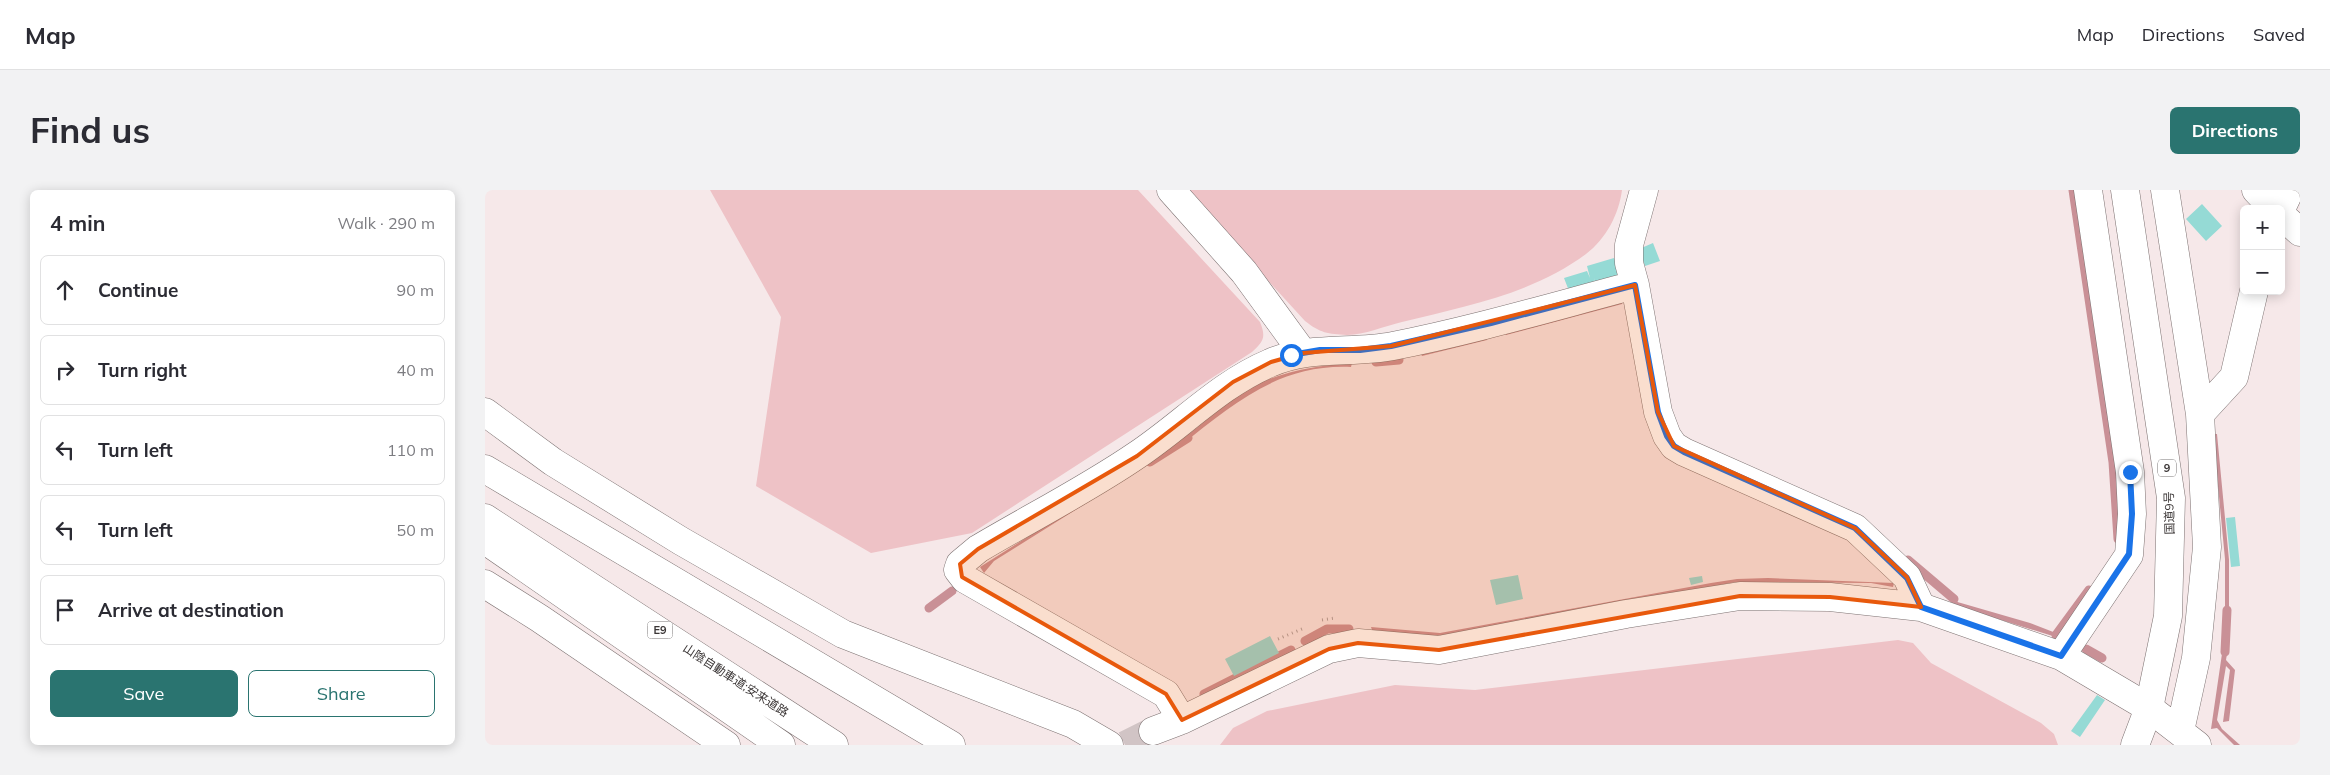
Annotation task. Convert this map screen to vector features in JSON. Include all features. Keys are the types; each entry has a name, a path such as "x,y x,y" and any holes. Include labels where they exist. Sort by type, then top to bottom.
{"main road":[{"path":"1171,190 1244,272 1303,353"},
{"path":"1644,190 1629,245 1629,263 1635,285 1658,412 1667,436 1674,446 1684,452 1855,528 1907,578 1921,607"},
{"path":"2061,656 2129,554 2132,514 2130,472 2088,190"},
{"name":"国道9号","path":"2125,190 2171,498 2168,616 2149,708 2135,745"},
{"path":"2165,190 2200,414 2207,546 2189,738"},
{"path":"2256,190 2282,205"},
{"path":"2285,210 2300,232"},
{"path":"1181,720 1167,694 965,579 958,570 960,564 977,549 1137,456 1233,382 1271,362 1303,353 1391,346 1491,323 1635,285"},
{"path":"2200,414 2234,377 2253,295"},
{"path":"485,412 553,462 681,541 843,634 1073,724 1109,745"},
{"path":"485,469 951,745"},
{"name":"山陰自動車道;安来道路","path":"485,518 835,745"},
{"path":"485,540 781,745"},
{"path":"485,584 539,618 726,745"},
{"path":"1153,730 1181,720 1329,649 1358,644 1439,650 1626,614 1740,596 1829,597 1921,607 2061,656 2149,708 2189,738"}],"highlighted area":[{"path":"1635,285 1658,412 1674,446 1855,528 1907,577 1921,607 1830,597 1740,596 1439,650 1358,643 1329,649 1182,720 1166,694 962,577 960,564 978,549 1137,456 1233,382 1271,362 1303,353 1391,346"}],"shaded area":[{"path":"710,190 1138,190 1260,322 1263,338 1252,352 972,533 871,553 756,486 781,317"},
{"path":"1185,190 1622,190 1615,217 1600,241 1586,254 1565,268 1521,289 1498,297 1367,332 1347,335 1324,332 1305,321"},
{"path":"1621,301 1622,304 1506,335 1505,332"},
{"path":"1485,336 1487,340 1422,356 1420,353"},
{"path":"1352,363 1351,367 1325,368 1301,372 1259,389 1220,415 1181,445 1178,443 1242,393 1267,380 1295,371"},
{"path":"2213,434 2217,434 2229,560 2229,622 2225,622 2225,559"},
{"path":"1158,455 1160,457 994,561 984,573 980,567"},
{"path":"1768,578 1894,583 1893,587 1871,583 1736,582 1440,637 1372,630 1371,627 1440,633 1711,583 1737,579"},
{"path":"1954,601 2030,623 2061,635 2059,638 1953,605"},
{"path":"1898,640 1913,643 1931,663 2041,723 2054,734 2058,745 1220,745 1233,728 1267,711 1395,685 1475,690"},
{"path":"2224,640 2229,641 2226,660 2235,670 2229,721 2223,722 2230,670 2226,666 2217,720 2222,729 2240,745 2234,745 2217,728 2211,729"}],"building":[{"path":"2202,204 2222,226 2206,241 2186,219"},
{"path":"1653,243 1660,261 1645,266 1639,249"},
{"path":"1614,258 1620,278 1596,285 1594,278 1595,283 1569,291 1564,278 1587,271 1590,278 1587,266"},
{"path":"2235,517 2240,566 2231,567 2226,518"},
{"path":"1518,575 1523,599 1496,605 1490,580"},
{"path":"1702,576 1703,582 1691,585 1689,578"},
{"path":"1270,636 1279,653 1234,676 1225,659"},
{"path":"2097,695 2105,700 2080,737 2071,731"}],"waterway":[{"path":"2073,190 2113,462 2118,539"},
{"path":"1376,362 1399,360"},
{"path":"1150,462 1188,438"},
{"path":"1908,560 1954,599"},
{"path":"2056,635 2089,590"},
{"path":"929,608 952,591"},
{"path":"2225,652 2227,610"},
{"path":"1305,641 1327,629 1349,629"},
{"path":"2086,649 2102,658"},
{"path":"1204,694 1291,650"}],"tunnel":[{"path":"1125,745 1153,731"}],"route":[{"path":"1291,355 1320,350 1360,350 1391,346 1491,323 1635,285 1658,412 1667,436 1674,446 1818,513 1855,528 1907,578 1921,607 2061,656 2129,554 2132,514 2130,472"}]}
